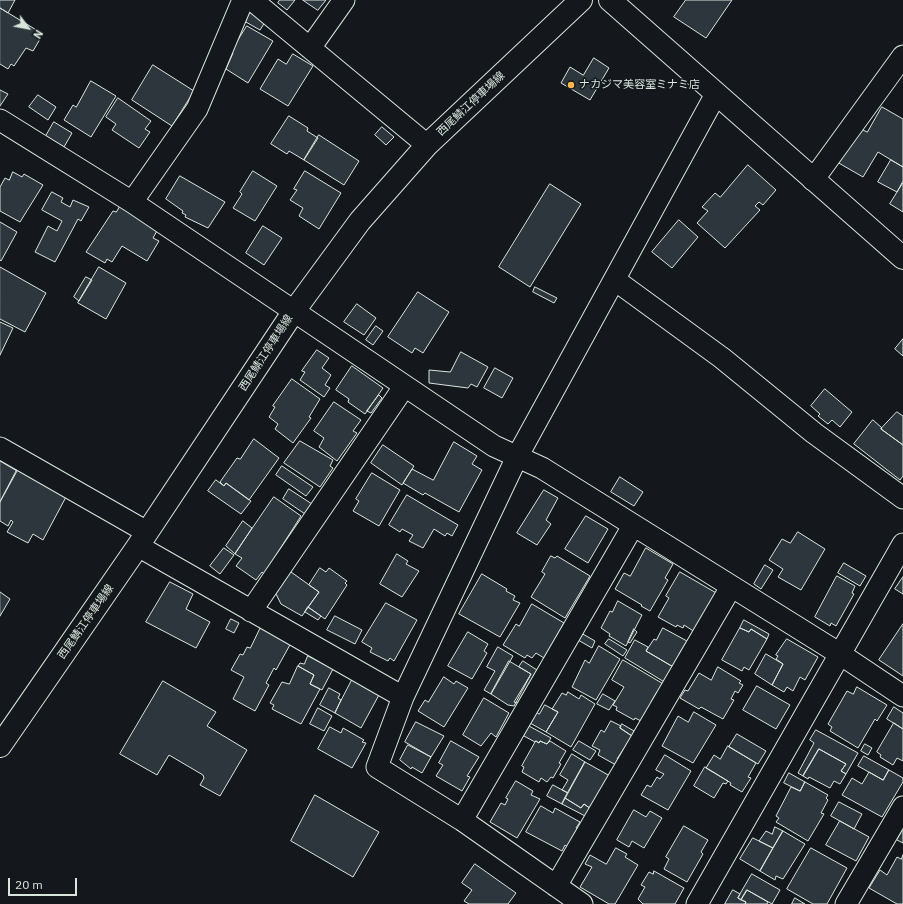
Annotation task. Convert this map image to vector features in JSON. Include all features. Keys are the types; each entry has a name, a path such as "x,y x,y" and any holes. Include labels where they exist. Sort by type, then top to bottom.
{"main road":[{"name":"西尾鯖江停車場線","path":"1,744 143,539 294,311 360,221 427,145 581,0"},
{"path":"610,0 903,258"}],"street":[{"path":"132,202 197,109 243,0"},
{"path":"252,0 427,145"},
{"path":"310,48 344,0"},
{"path":"813,180 903,56"},
{"path":"582,904 462,820 377,767 403,697 517,457 616,280 716,94"},
{"path":"2,126 132,202 404,387 494,446 542,468 840,654 903,696"},
{"path":"616,280 722,358 814,433 903,498"},
{"path":"251,611 404,387"},
{"path":"0,448 143,539 251,611 403,697"},
{"path":"462,820 633,526"},
{"path":"697,904 903,544"},
{"path":"556,886 731,587"},
{"path":"846,904 903,807"}],"building":[{"path":"0,0 15,0 8,13 0,8"},
{"path":"280,0 295,0 287,10 278,3"},
{"path":"303,0 326,0 318,10"},
{"path":"686,0 732,0 706,38 674,17"},
{"path":"0,8 43,34 33,51 26,48 14,66 11,64 8,69 0,64"},
{"path":"249,12 265,22 260,30 244,21"},
{"path":"247,26 273,41 248,83 226,69 233,53 231,52"},
{"path":"293,54 313,66 288,106 260,89 278,59 286,64"},
{"path":"594,58 609,68 590,100 561,83 570,67 583,75"},
{"path":"153,65 194,91 172,126 132,100"},
{"path":"91,81 116,96 91,137 64,120 73,105 76,107"},
{"path":"0,90 8,94 0,106"},
{"path":"38,95 56,107 48,120 29,107"},
{"path":"118,98 151,121 145,129 150,132 139,148 112,130 116,124 106,117"},
{"path":"882,107 903,119 903,167 878,152 863,177 837,162 857,127 867,132"},
{"path":"289,116 308,128 307,131 318,138 304,160 289,151 287,154 271,144"},
{"path":"54,122 72,133 64,147 46,136"},
{"path":"382,127 394,137 386,145 375,135"},
{"path":"319,135 359,161 344,185 304,160"},
{"path":"891,160 903,167 903,181 897,192 878,182"},
{"path":"748,165 776,190 763,205 759,202 755,206 760,210 725,248 697,223 708,211 702,207 715,193 720,197"},
{"path":"253,171 277,186 255,221 233,208 242,194 240,192"},
{"path":"305,171 341,193 319,229 299,216 303,208 290,200 297,190 294,189"},
{"path":"13,172 22,177 24,174 43,185 20,222 0,211 0,187 5,178 9,180"},
{"path":"180,176 225,202 208,228 185,217 186,215 182,213 183,211 166,199"},
{"path":"903,183 903,212 890,204"},
{"path":"550,184 581,204 530,287 499,267"},
{"path":"52,192 63,198 61,202 70,207 73,200 89,207 81,221 78,219 55,262 35,252 48,226 57,231 62,221 42,210"},
{"path":"122,203 158,229 153,238 159,241 147,261 122,246 112,262 107,259 105,263 86,252 113,211 116,212"},
{"path":"679,220 698,237 672,268 652,252"},
{"path":"0,222 17,232 1,261 0,260"},
{"path":"263,226 282,238 264,265 246,253"},
{"path":"0,267 46,293 25,332 0,319"},
{"path":"99,267 126,283 106,319 78,303"},
{"path":"86,277 92,280 79,301 74,297"},
{"path":"535,287 557,298 554,303 533,292"},
{"path":"418,292 449,312 423,353 415,348 412,353 388,337"},
{"path":"357,304 376,318 364,335 344,322"},
{"path":"0,322 13,328 0,355"},
{"path":"376,326 383,331 373,345 366,340"},
{"path":"903,339 903,356 895,349"},
{"path":"317,350 329,358 322,368 331,375 325,385 330,388 324,397 300,380 305,372 302,371"},
{"path":"461,352 488,367 477,387 471,384 468,388 429,383 429,370 450,372"},
{"path":"352,366 383,388 365,414 348,402 349,399 336,390"},
{"path":"495,368 513,378 502,398 484,388"},
{"path":"292,379 320,399 309,417 311,418 293,443 275,429 278,424 269,417 275,407 273,406"},
{"path":"825,389 852,412 840,427 832,420 828,424 818,416 820,414 811,406"},
{"path":"379,395 382,398 371,413 367,411"},
{"path":"334,402 361,420 353,431 357,433 337,461 319,447 324,438 314,431"},
{"path":"897,412 903,416 903,445 881,429"},
{"path":"873,420 882,428 881,429 903,445 903,476 900,480 854,444"},
{"path":"254,439 279,458 249,500 226,483 224,486 220,482 237,458 240,459"},
{"path":"300,441 333,460 330,466 333,468 320,487 284,463"},
{"path":"454,442 477,456 472,464 482,470 459,512 425,493 423,495 403,483 412,469 433,480"},
{"path":"383,445 414,466 402,485 371,463"},
{"path":"0,461 17,471 0,502"},
{"path":"282,466 313,487 306,496 276,475"},
{"path":"17,470 66,497 43,540 33,534 28,543 7,532 13,522 11,520 8,526 0,521 0,502"},
{"path":"372,473 400,490 379,526 353,511 359,501 356,499"},
{"path":"620,477 643,492 634,506 611,492"},
{"path":"216,480 224,486 226,483 251,501 241,514 208,491"},
{"path":"289,489 312,504 305,514 283,499"},
{"path":"544,490 558,498 546,520 551,524 537,545 517,533"},
{"path":"407,495 458,525 452,536 447,533 445,536 434,529 423,548 409,541 413,535 402,529 400,532 389,525"},
{"path":"274,497 301,516 264,574 262,572 256,580 236,566 242,558 235,554"},
{"path":"586,516 608,529 588,563 565,549"},
{"path":"243,521 252,528 235,554 226,546"},
{"path":"798,532 825,549 801,590 778,577 783,569 769,560 782,539 790,543"},
{"path":"224,548 234,555 220,574 210,566"},
{"path":"646,548 673,564 665,578 668,580 650,611 615,589 624,573 630,576"},
{"path":"397,554 408,561 406,564 419,571 402,597 380,584"},
{"path":"551,556 555,558 557,556 590,576 565,618 531,597 545,574 542,572"},
{"path":"844,563 866,576 860,586 838,573"},
{"path":"765,565 773,570 761,589 754,584"},
{"path":"320,568 326,572 329,568 347,581 345,583 347,585 325,619 308,607 319,592 309,585"},
{"path":"291,572 319,592 302,616 281,604 276,594"},
{"path":"680,572 718,594 695,632 684,625 683,628 677,625 676,627 658,617 669,598 666,596"},
{"path":"482,574 507,589 506,591 515,596 513,600 520,603 500,637 459,614"},
{"path":"837,576 855,586 852,593 854,594 836,626 831,623 830,626 815,617"},
{"path":"903,577 903,594 895,589"},
{"path":"170,582 193,594 186,609 210,622 196,648 146,622"},
{"path":"0,592 10,599 0,616"},
{"path":"618,601 642,615 626,646 609,636 610,634 601,628 610,611 612,612"},
{"path":"386,603 417,620 394,661 390,658 388,661 370,652 372,648 362,642"},
{"path":"532,604 564,623 544,658 536,653 532,658 527,655 525,658 503,645 516,624 519,626"},
{"path":"308,607 321,616 318,620 305,612"},
{"path":"335,616 362,630 355,644 327,630"},
{"path":"231,619 239,623 234,633 226,629"},
{"path":"744,620 769,634 767,639 751,629 749,632 740,628"},
{"path":"903,624 903,676 879,660"},
{"path":"261,627 291,643 276,670 274,668 266,683 269,685 255,711 233,699 244,677 231,670 240,654 243,655 247,647 250,648"},
{"path":"663,628 687,641 679,654 682,655 675,668 646,651 654,639 656,640"},
{"path":"740,628 749,632 751,629 767,639 749,670 744,667 742,671 722,660"},
{"path":"634,629 637,632 630,643 628,642"},
{"path":"468,632 488,644 484,651 487,653 472,679 448,666"},
{"path":"581,633 595,641 592,648 578,640"},
{"path":"609,639 627,650 623,656 605,644"},
{"path":"787,639 818,657 805,680 800,677 793,691 787,687 784,692 772,685 783,664 776,659 778,656 776,655"},
{"path":"635,640 648,647 646,651 675,668 666,683 625,658"},
{"path":"599,646 620,659 596,700 572,687 585,660 589,663"},
{"path":"498,647 513,656 491,694 484,690 495,671 487,667"},
{"path":"766,654 783,664 772,685 755,674"},
{"path":"308,656 333,669 322,690 310,684 314,675 298,666 300,663 304,664"},
{"path":"623,660 665,685 660,693 657,692 651,702 654,704 641,721 635,718 634,720 616,710 617,707 613,705 624,687 612,680"},
{"path":"509,661 531,674 514,706 508,705 491,694"},
{"path":"523,661 537,670 518,703 514,702 531,674 519,667"},
{"path":"298,666 314,675 310,684 320,689 301,724 272,709 274,705 270,703 282,682 289,684"},
{"path":"718,667 741,681 739,683 743,685 738,693 735,691 731,699 734,700 723,719 701,707 699,709 680,698 685,690 688,691 699,673 711,680"},
{"path":"444,677 454,684 456,681 468,688 444,727 418,711 425,700 428,702"},
{"path":"353,678 380,693 361,728 335,713"},
{"path":"163,681 216,712 207,726 247,750 220,796 200,785 204,778 203,775 169,755 157,775 120,754"},
{"path":"757,686 790,705 776,729 743,710"},
{"path":"857,687 887,705 877,721 875,719 858,748 830,731 832,727 828,724 847,691 853,694"},
{"path":"329,688 340,694 338,698 341,700 335,713 320,705"},
{"path":"568,692 579,699 581,695 595,704 571,747 546,732 558,712 552,709 562,693 566,695"},
{"path":"603,694 615,701 609,710 597,704"},
{"path":"484,698 509,713 496,737 491,733 481,746 463,735"},
{"path":"545,705 558,712 546,732 530,723 536,712 539,714"},
{"path":"894,707 903,713 903,729 887,719"},
{"path":"318,708 332,716 324,731 310,724"},
{"path":"694,712 716,725 693,763 662,746 678,716 688,722"},
{"path":"611,721 621,726 620,728 632,736 617,759 619,760 616,765 598,755 600,750 592,746 601,730 604,732"},
{"path":"416,722 444,736 431,757 405,742"},
{"path":"894,723 903,729 903,761 897,758 893,765 880,757 881,755 877,752"},
{"path":"622,724 634,731 632,736 620,728"},
{"path":"529,726 551,738 547,744 540,741 539,743 536,741 535,742 524,736"},
{"path":"330,727 341,733 343,728 364,740 362,742 366,743 352,768 318,749"},
{"path":"816,730 858,753 846,774 841,771 846,764 819,749 803,776 798,773 814,743 810,740"},
{"path":"737,734 766,751 758,764 729,747"},
{"path":"451,741 479,757 467,776 470,777 462,791 436,776 443,765 439,763"},
{"path":"536,741 547,744 550,741 566,751 553,778 551,777 547,782 541,778 539,782 522,772 524,767 522,766"},
{"path":"579,741 596,751 590,760 573,750"},
{"path":"865,744 872,748 868,755 861,751"},
{"path":"408,745 431,757 422,773 412,767 411,769 400,760"},
{"path":"728,746 756,763 748,777 751,778 742,792 730,785 731,783 706,768 714,755 720,759"},
{"path":"819,749 846,764 841,771 846,774 840,784 834,781 830,788 809,777 808,779 803,776"},
{"path":"572,754 585,762 568,793 562,790 568,780 560,775"},
{"path":"665,755 691,771 668,810 641,795 647,785 651,787 657,777 660,779 664,774 656,770"},
{"path":"864,756 889,770 883,780 858,766"},
{"path":"585,762 610,776 591,809 584,804 581,808 565,798"},
{"path":"705,767 728,781 726,784 723,783 714,798 694,786"},
{"path":"889,770 903,778 903,782 882,817 842,795 852,778 862,784 869,772 883,780"},
{"path":"789,773 805,782 800,791 784,783"},
{"path":"516,781 533,791 531,795 540,799 517,838 490,822 501,803 505,805 508,799 506,798"},
{"path":"805,782 828,795 826,798 828,800 821,813 824,814 808,841 776,822 779,818 776,816 791,787 800,791"},
{"path":"553,785 568,793 562,804 547,796"},
{"path":"315,795 379,832 353,877 291,841"},
{"path":"565,798 581,808 584,804 591,809 587,817 562,804"},
{"path":"839,802 862,814 854,829 831,816"},
{"path":"541,806 553,813 555,808 580,822 576,828 581,831 571,849 565,845 562,851 526,832"},
{"path":"634,810 646,817 650,811 662,818 644,848 632,841 629,847 617,840"},
{"path":"840,821 869,837 856,861 826,845"},
{"path":"684,826 708,840 701,852 703,854 687,882 664,869 669,859 666,857"},
{"path":"775,827 783,831 773,848 759,841 766,831 772,834"},
{"path":"903,829 903,843 897,840"},
{"path":"783,831 805,844 783,879 776,876 775,880 760,871"},
{"path":"753,838 773,848 760,871 740,859"},
{"path":"616,848 627,854 625,857 638,865 615,904 609,904 580,887 592,867 585,864 590,855 606,864"},
{"path":"811,848 847,868 827,904 813,904 787,889"},
{"path":"903,855 903,904 897,904 869,888 880,870 887,875 897,857 901,859"},
{"path":"475,864 516,893 508,904 469,904 464,901 472,890 462,883"},
{"path":"654,871 684,888 675,904 643,904 638,899 645,887 641,885 649,872 653,874"},
{"path":"752,874 780,890 772,904 747,890 741,900 738,898"},
{"path":"733,890 740,894 738,898 746,902 745,904 725,904"},
{"path":"747,890 768,902 767,904 745,904 746,902 741,900"},
{"path":"795,898 805,904 792,904"}],"place":[{"name":"ナカジマ美容室ミナミ店","path":"571,85"}]}
